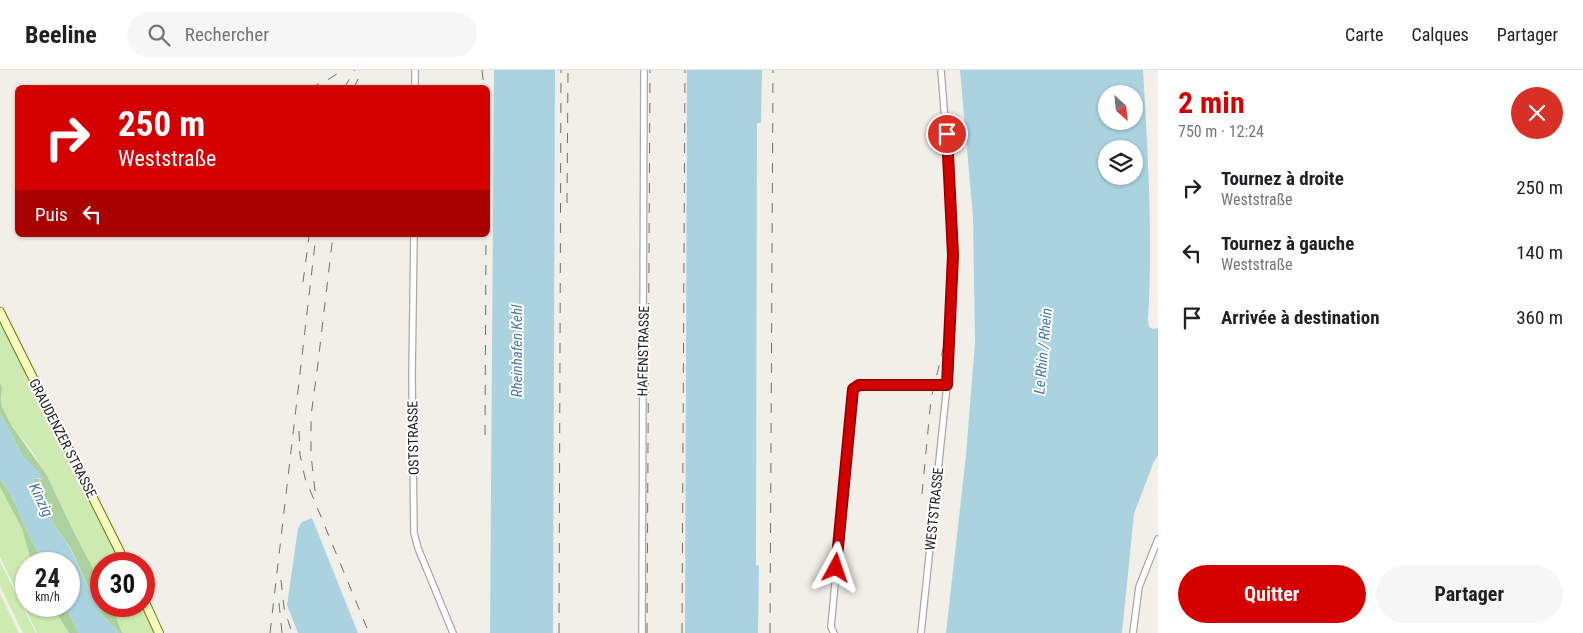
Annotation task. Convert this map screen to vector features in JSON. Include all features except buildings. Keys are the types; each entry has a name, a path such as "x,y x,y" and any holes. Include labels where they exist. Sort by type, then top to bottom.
{"street":[{"path":"415,70 416,85"},
{"name":"HAFENSTRASSE","path":"642,633 644,70"},
{"name":"WESTSTRASSE","path":"921,633 947,385 953,255 948,152 941,70"},
{"name":"OSTSTRASSE","path":"414,237 412,376 414,532 418,548 452,633"},
{"name":"GRAUDENZER STRASSE","path":"0,312 120,552"},
{"path":"834,633 831,627 853,389 859,385 947,385"},
{"path":"1133,633 1139,587 1158,539"},
{"path":"152,617 159,633"}],"green space":[{"path":"0,317 117,552 90,552 90,562 39,463 11,424 3,409 0,382"},
{"path":"0,382 2,388 2,407 12,426 46,474 90,563 90,590 80,568 80,552 72,552 55,526 33,480 34,478 42,480 22,455 0,413"},
{"path":"0,479 13,499 38,552 29,552 22,529 0,487"},
{"path":"0,487 22,529 29,552 15,552 15,588 0,557"},
{"path":"0,562 15,592 15,617 0,586"},
{"path":"0,594 19,633 0,633"},
{"path":"15,617 28,617 36,633 23,633"},
{"path":"29,617 59,617 69,633 37,633"},
{"path":"59,617 71,617 79,633 69,633"},
{"path":"104,617 116,617 122,633 118,633"},
{"path":"116,617 149,617 157,633 122,633"}],"water":[{"name":"Rheinhafen Kehl","path":"494,70 555,70 553,633 490,633"},
{"path":"687,70 762,70 761,123 757,123 756,565 759,566 758,633 685,633"},
{"name":"Le Rhin / Rhein","path":"960,70 1143,70 1150,226 1148,320 1149,327 1153,329 1158,328 1158,456 1154,461 1134,514 1122,633 946,633 966,455 975,342 973,217"},
{"name":"Kinzig","path":"0,413 22,455 45,479 34,478 33,480 55,526 72,552 38,552 13,499 0,479"},
{"path":"312,518 358,633 298,633 287,605 298,528 302,522"},
{"path":"80,569 90,591 90,617 104,617 118,633 79,633 71,617 80,617"}],"railway":[{"path":"316,85 343,70"},
{"path":"346,85 355,70"},
{"path":"355,85 362,70"},
{"path":"482,70 484,85"},
{"path":"559,633 561,70"},
{"path":"567,203 568,70"},
{"path":"647,633 650,70"},
{"path":"682,633 685,70"},
{"path":"770,633 773,70"},
{"path":"303,282 309,237"},
{"path":"270,633 316,237"},
{"path":"315,491 311,455 311,416 333,237"},
{"path":"485,435 486,237"},
{"path":"922,494 931,399 945,341"},
{"path":"299,431 300,455 305,478 369,633"},
{"path":"281,580 284,608 292,633"},
{"path":"279,603 282,633"}],"route":[{"path":"836,568 854,387 859,385 947,385 953,255 947,134"}]}
